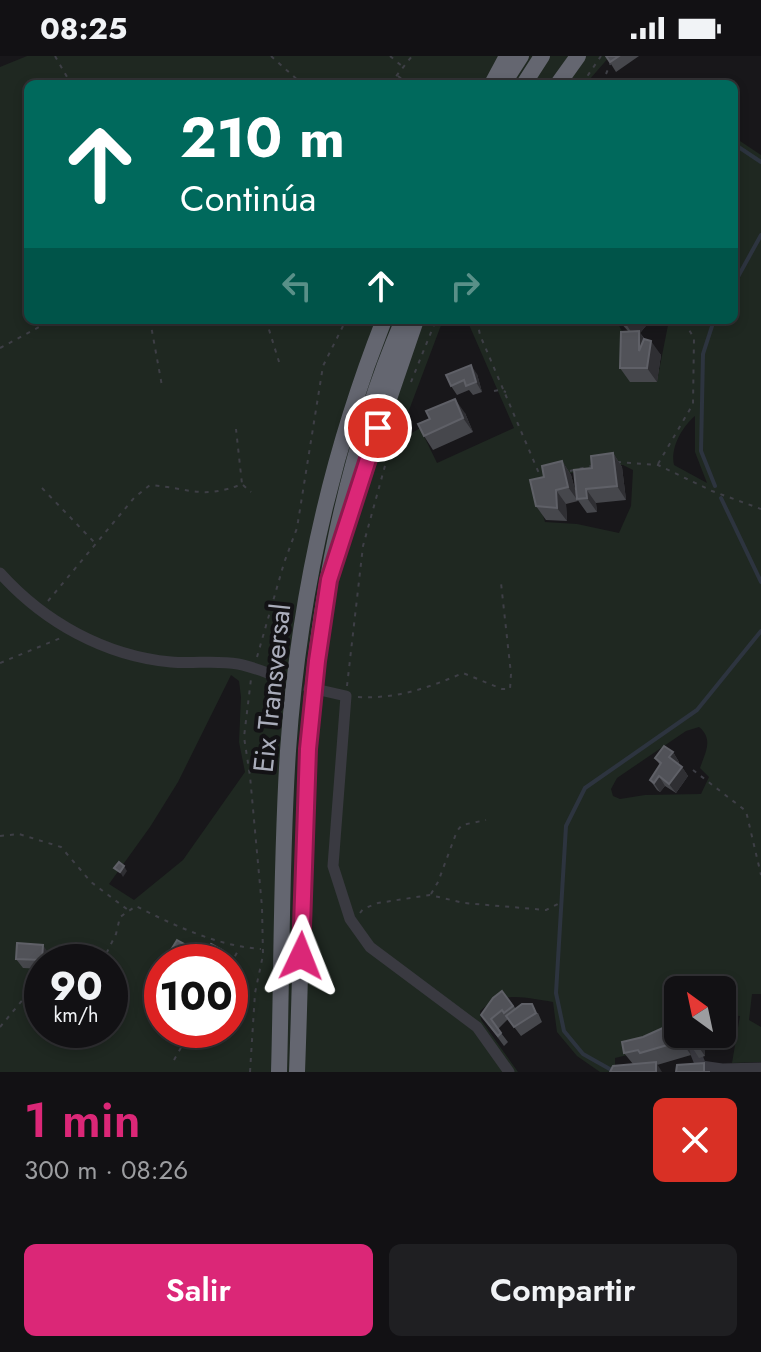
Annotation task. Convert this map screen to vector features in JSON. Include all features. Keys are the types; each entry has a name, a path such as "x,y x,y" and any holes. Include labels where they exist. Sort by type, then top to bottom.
{"highway":[{"path":"494,80 507,56"},
{"path":"506,80 521,56"},
{"path":"527,80 542,56"},
{"path":"561,80 578,56"},
{"name":"Eix Transversal","path":"279,1072 288,751 297,669 334,465 363,373 382,324"},
{"name":"Eix Transversal","path":"297,1072 308,749 317,661 343,503 375,397 402,324"},
{"path":"329,580 415,324"}],"street":[{"path":"0,573 23,599 40,611 74,631 127,655 170,662 237,663 273,675"},
{"path":"324,691 346,696 333,866 354,924 370,947 477,1027 509,1072"},
{"path":"694,1048 701,1066 722,1071 761,1068"}],"path":[{"path":"55,56 69,80"},
{"path":"271,56 298,80"},
{"path":"390,56 403,67"},
{"path":"393,80 412,56"},
{"path":"585,80 601,56"},
{"path":"606,74 608,66 615,59"},
{"path":"397,75 403,80"},
{"path":"0,348 45,324"},
{"path":"151,324 162,386"},
{"path":"267,324 280,365"},
{"path":"250,1072 255,993 263,950 262,907 244,737 253,668 297,528 323,366 344,324"},
{"path":"410,383 434,324"},
{"path":"478,324 541,479"},
{"path":"658,465 693,404 694,338 685,324"},
{"path":"494,391 507,392"},
{"path":"399,410 363,546 346,696 385,698 419,691 463,673 502,689 510,689 501,583"},
{"path":"236,429 242,484 251,492"},
{"path":"609,461 658,465 761,509"},
{"path":"568,472 595,465"},
{"path":"40,611 134,498 150,485 179,487 197,494 242,484"},
{"path":"42,488 96,544"},
{"path":"0,663 74,631"},
{"path":"693,770 746,811 761,875"},
{"path":"430,895 457,831 462,825 486,820"},
{"path":"0,836 19,834 61,847 91,882 129,911"},
{"path":"354,924 363,909 378,903 430,895 464,903 546,910 558,904"},
{"path":"111,944 120,917 136,906 228,944"},
{"path":"248,949 263,950"},
{"path":"0,1027 24,998"},
{"path":"174,1060 181,1048"}],"shaded area":[{"path":"27,56 610,56 591,80 24,80 24,324 441,324 397,442 420,428 437,463 514,428 469,324 618,324 630,346 657,381 668,324 738,324 738,140 761,155 761,994 752,994 749,1020 761,1027 761,1062 732,1063 740,1016 736,1016 736,976 664,976 664,1042 653,1049 615,1058 615,1068 651,1072 600,1072 577,1056 557,1032 553,1002 515,997 497,1000 480,1011 481,1020 518,1072 0,1072 0,67","holes":["695,416 695,452 707,483 674,465 675,445","602,465 623,465 633,470 631,506 619,533 577,524 545,522 534,483","231,675 239,681 239,742 245,772 183,860 134,900 109,884 178,782","699,727 707,741 700,768 709,777 701,794 645,795 620,799 613,796 611,789 617,778 686,731"]}],"building":[{"path":"639,331 639,351 644,339 651,341 647,368 620,368 621,332"},
{"path":"471,365 476,382 466,386 464,380 451,386 446,375"},
{"path":"455,399 463,418 424,436 418,424 430,419 426,411"},
{"path":"613,453 617,486 586,489 587,498 577,499 574,470 592,468 591,456"},
{"path":"562,461 568,487 556,490 557,508 536,506 530,480 544,477 542,466"},
{"path":"664,746 673,752 669,757 682,767 669,784 659,776 654,783 650,780 661,763 655,758"},
{"path":"119,862 124,866 120,872 114,868"},
{"path":"17,943 30,944 24,944 24,959 16,959"},
{"path":"502,991 513,1006 491,1019 501,1033 498,1036 481,1015"},
{"path":"522,1004 532,1004 536,1013 514,1027 506,1016"},
{"path":"664,1027 664,1046 640,1053 638,1050 624,1053 622,1042"},
{"path":"656,1062 656,1072 610,1072 613,1066"},
{"path":"704,1063 704,1072 676,1072 677,1065"}],"waterway":[{"path":"738,147 761,162"},
{"path":"738,277 761,235"},
{"path":"713,324 703,354 701,451 715,486"},
{"path":"721,498 761,582"},
{"path":"615,1072 583,1054 564,1031 556,993 566,826 585,788 697,710 761,631"}],"tunnel":[{"path":"273,675 319,690"}],"route":[{"path":"301,956 308,749 317,661 329,580 378,428"}]}
